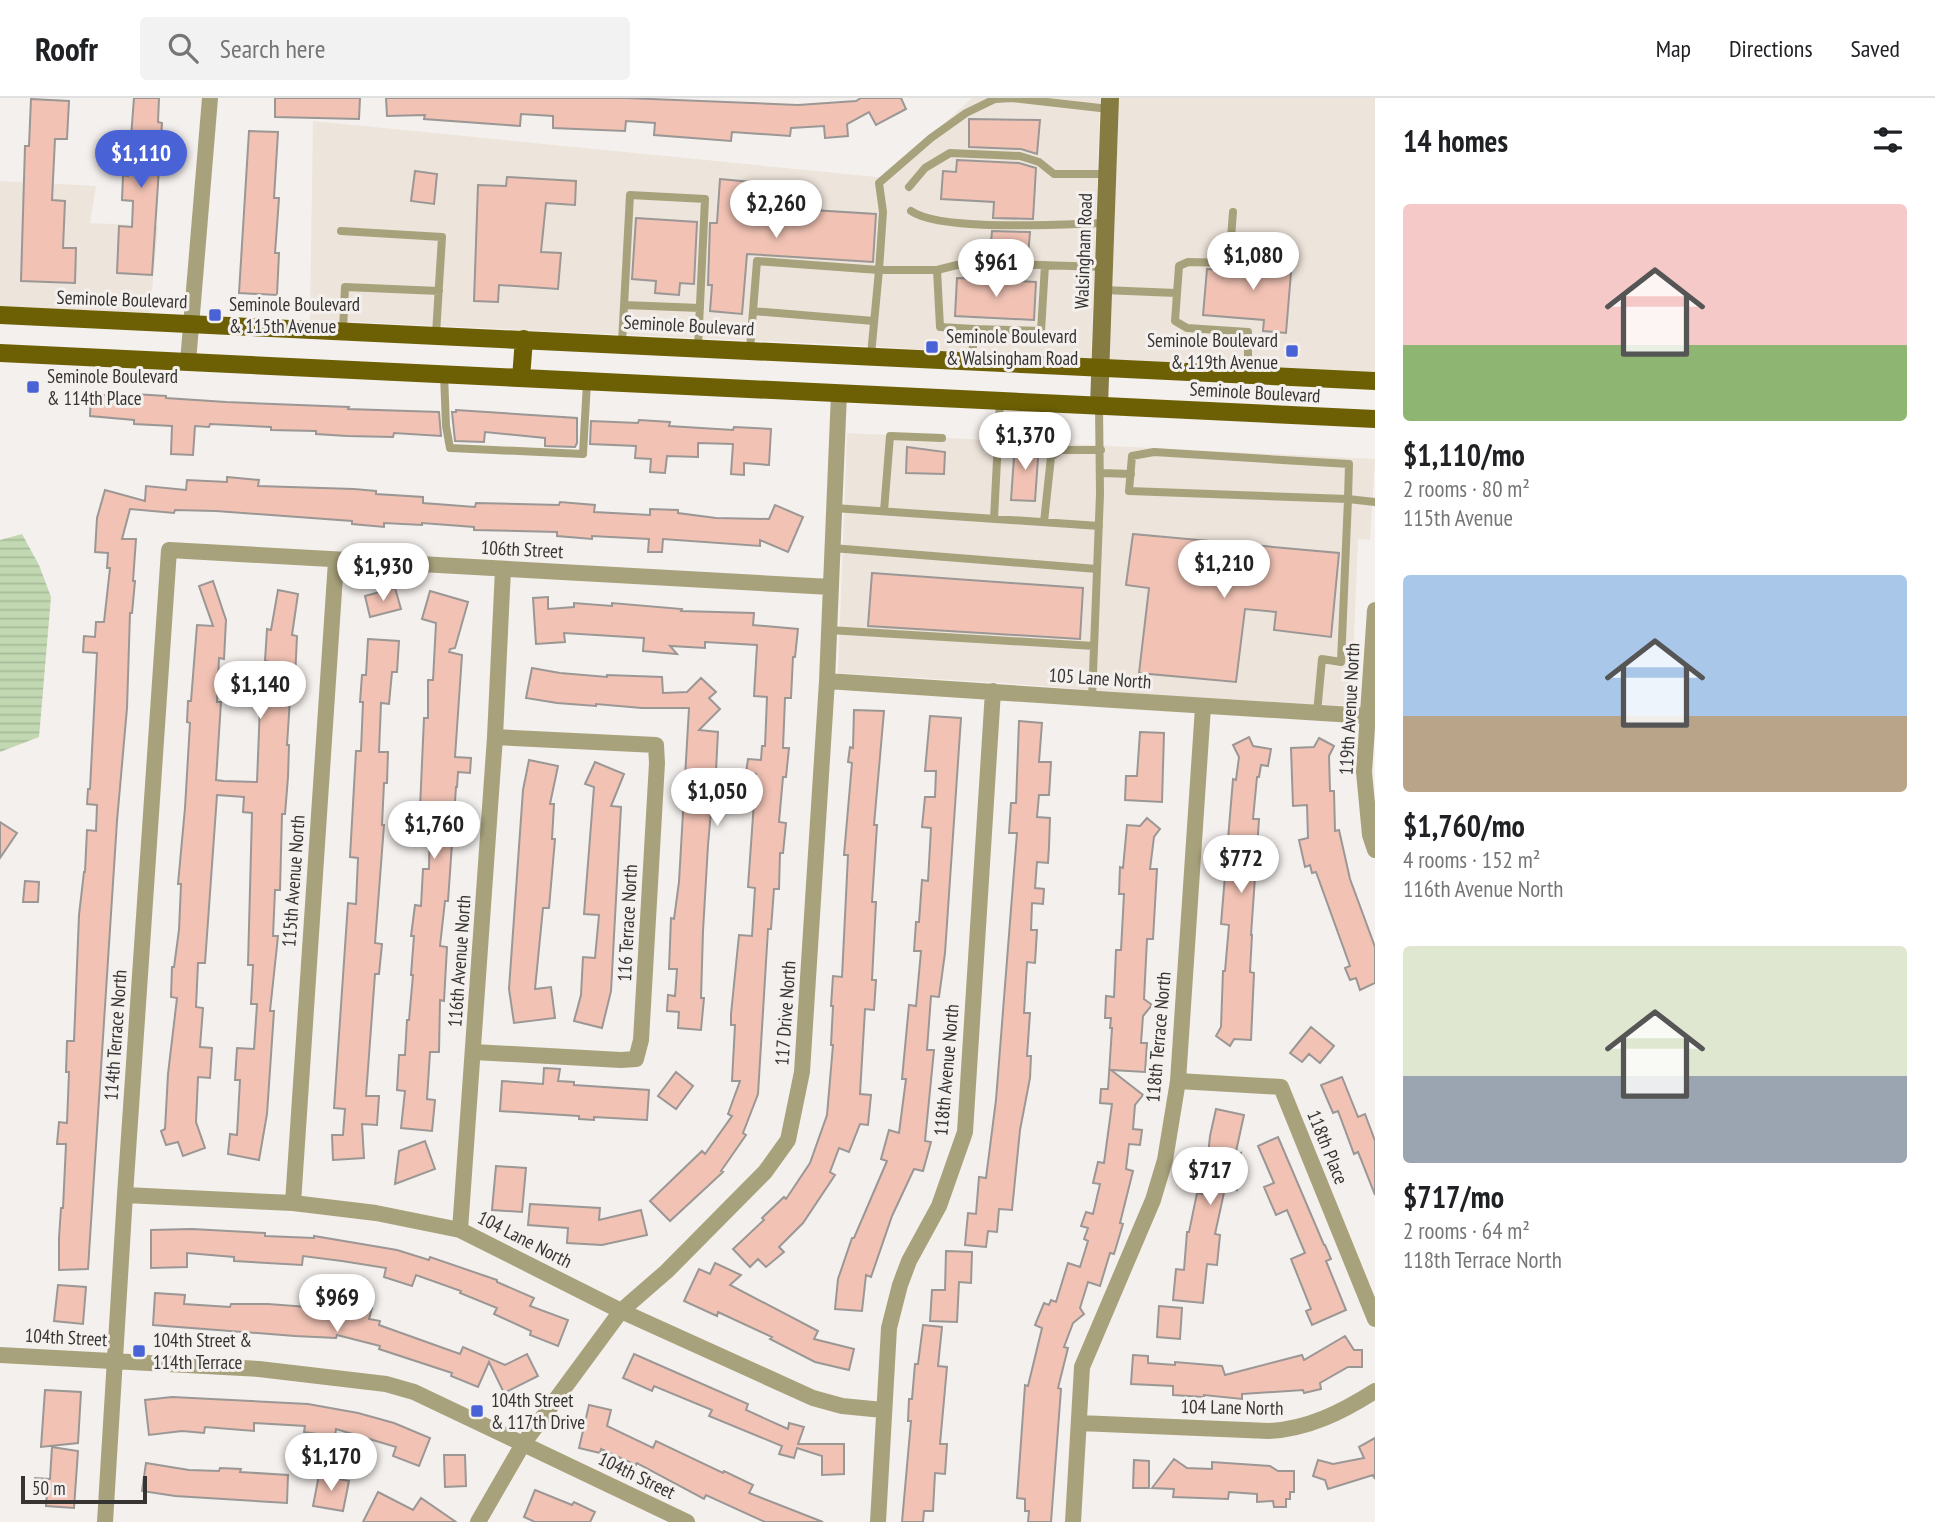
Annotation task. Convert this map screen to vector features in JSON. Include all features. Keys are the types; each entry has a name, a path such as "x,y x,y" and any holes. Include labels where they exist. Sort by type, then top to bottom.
{"main road":[{"name":"Seminole Boulevard","path":"0,315 524,338 1375,381"},
{"path":"521,378 524,338"},
{"name":"Seminole Boulevard","path":"0,353 1375,419"}],"street":[{"path":"188,362 210,98"},
{"name":"Walsingham Road","path":"1099,406 1109,104"},
{"name":"117 Drive North","path":"478,1522 523,1444 621,1311 667,1271 765,1172 788,1140 802,1072 827,681 839,393"},
{"name":"106th Street","path":"169,550 831,587"},
{"name":"114th Terrace North","path":"105,1522 169,550"},
{"name":"115th Avenue North","path":"293,1203 336,561"},
{"name":"116th Avenue North","path":"460,1230 495,737 503,569"},
{"name":"119th Avenue North","path":"1375,610 1369,716 1370,835 1375,850"},
{"name":"105 Lane North","path":"827,681 1369,716"},
{"name":"118th Avenue North","path":"878,1522 889,1328 900,1284 909,1261 939,1206 965,1132 993,691"},
{"name":"118th Terrace North","path":"1073,1522 1082,1367 1153,1200 1165,1160 1178,1081 1203,707"},
{"name":"116 Terrace North","path":"474,1052 636,1059 641,1041 656,745 495,737"},
{"name":"118th Place","path":"1178,1081 1282,1087 1375,1319"},
{"name":"104 Lane North","path":"125,1195 293,1203 376,1213 460,1230 621,1311 813,1398 842,1406 883,1410"},
{"name":"104th Street","path":"0,1355 259,1369 386,1384 414,1392 687,1522"},
{"name":"104 Lane North","path":"1079,1423 1294,1430 1348,1409 1375,1391"}],"lane":[{"path":"871,355 883,212 879,183 931,138 966,113 995,99 1109,104"},
{"path":"909,187 925,169 950,153 1020,156 1039,162 1054,174 1107,174"},
{"path":"622,343 630,195 705,199 698,347"},
{"path":"911,211 931,220 984,224 1105,223"},
{"path":"1233,212 1229,263 1188,262 1179,267 1175,321 1187,328 1248,332 1248,376"},
{"path":"341,231 442,237 436,334"},
{"path":"750,349 757,261 879,270 936,270 957,265 1103,267"},
{"path":"936,270 940,327 1041,331 1045,265"},
{"path":"343,330 345,287 439,291"},
{"path":"1103,290 1176,293"},
{"path":"624,305 700,308"},
{"path":"753,311 874,321"},
{"path":"971,362 975,329"},
{"path":"444,374 446,426 450,448 583,454 587,381"},
{"path":"994,519 1000,401"},
{"path":"1092,699 1101,473 1099,406"},
{"path":"884,511 890,436 942,438"},
{"path":"1044,522 1051,457 1061,450 1101,450"},
{"path":"1317,713 1322,659 1341,662 1348,499 1349,464 1154,452 1132,456 1129,491 1348,499 1375,502"},
{"path":"1101,473 1130,474"},
{"path":"834,508 1099,526"},
{"path":"832,548 1097,569"},
{"path":"829,630 1094,646"}],"shaded area":[{"path":"972,98 1100,98 1091,360 850,345 310,320 313,121 886,178"},
{"path":"1119,98 1375,98 1375,373 1110,361"},
{"path":"0,181 96,186 90,223 158,226 150,313 0,306"},
{"path":"847,433 1375,459 1370,540 1358,539 1351,706 1203,699 838,673"},
{"path":"22,534 39,565 51,597 39,737 0,752 0,540"}],"building":[{"path":"134,98 159,98 158,122 162,123 152,275 117,273 119,226 132,227 133,201 122,200 123,175 128,176"},
{"path":"275,98 360,98 359,119 275,117"},
{"path":"386,98 626,98 798,105 856,101 861,98 901,98 906,109 876,125 869,112 847,124 848,136 825,138 824,126 791,128 790,136 732,132 731,141 654,135 655,123 626,121 625,131 553,128 553,116 521,114 520,126 424,119 425,115 387,116"},
{"path":"31,99 69,101 67,139 55,139 52,200 65,201 63,248 76,248 75,283 21,281 25,146 29,146"},
{"path":"969,119 1040,120 1037,154 1021,149 969,147"},
{"path":"249,131 278,132 274,198 279,198 275,253 279,253 277,295 239,293"},
{"path":"957,160 1019,163 1036,168 1033,219 993,218 994,202 941,199 943,171 956,172"},
{"path":"415,171 437,174 434,204 411,201"},
{"path":"507,177 576,181 575,205 546,203 541,252 561,253 558,289 499,285 498,302 474,301 478,185 506,186"},
{"path":"720,179 751,182 748,206 876,214 873,262 747,254 742,314 710,311 710,223 717,223"},
{"path":"636,218 697,222 694,284 680,283 679,295 655,293 656,281 632,279"},
{"path":"992,231 1030,232 1028,256 990,254"},
{"path":"1268,246 1293,248 1286,333 1263,331 1264,320 1203,315 1207,269 1266,271"},
{"path":"957,278 1036,282 1034,320 955,316"},
{"path":"91,394 135,398 135,394 226,402 439,412 441,436 394,433 393,437 347,436 316,434 316,431 271,430 271,427 210,424 209,427 195,426 193,455 171,454 172,426 134,424 134,420 90,416"},
{"path":"456,410 577,418 577,443 575,447 545,446 545,438 485,432 484,442 455,441 452,412"},
{"path":"639,420 670,422 669,426 733,430 734,427 771,429 769,465 744,463 744,475 731,474 733,444 698,443 698,457 667,456 665,473 650,472 651,459 635,458 636,446 590,444 591,421 638,423"},
{"path":"1015,443 1039,444 1035,501 1011,500"},
{"path":"907,447 945,452 944,474 906,473"},
{"path":"227,477 259,480 258,486 376,491 376,494 423,497 423,503 475,507 476,503 559,505 560,502 595,505 594,512 650,515 650,509 678,510 678,513 716,518 769,519 775,505 803,517 788,552 760,540 760,546 663,539 662,552 648,552 649,539 592,536 592,539 557,536 557,532 474,530 474,527 422,523 384,523 384,527 352,524 352,521 216,511 175,510 174,513 130,509 122,539 136,539 135,581 130,613 127,708 117,821 88,1269 59,1270 66,1144 57,1144 59,1122 67,1123 67,1041 74,1041 79,915 87,830 96,831 97,805 87,804 97,653 83,652 84,636 95,637 96,622 104,622 110,568 107,568 108,553 95,552 97,518 105,490 145,501 146,486 186,490 187,480 227,482"},
{"path":"1133,534 1339,553 1331,637 1274,630 1276,612 1245,609 1236,682 1139,673 1149,588 1126,585"},
{"path":"872,573 1083,588 1080,639 868,626"},
{"path":"213,581 226,620 224,659 219,658 217,702 221,702 216,780 257,782 260,705 270,706 271,662 265,661 267,629 271,630 278,590 298,594 292,635 297,636 294,700 290,699 280,890 275,890 273,936 278,936 270,1011 274,1011 267,1114 259,1160 228,1154 230,1134 237,1135 240,1080 235,1080 237,1048 254,1049 257,1004 251,1004 253,965 248,965 252,813 243,812 244,797 217,795 205,963 198,963 196,1007 203,1008 200,1047 212,1048 210,1078 198,1077 196,1122 205,1148 183,1156 178,1142 166,1145 161,1131 165,1129 177,998 171,997 172,967 179,930 181,884 178,884 190,723 187,722 188,701 191,701 197,625 213,626 199,586"},
{"path":"395,588 401,609 370,617 365,596"},
{"path":"430,591 468,602 455,648 449,652 462,655 455,757 471,758 470,773 458,772 456,787 448,901 445,901 440,946 447,947 444,1001 440,1000 439,1052 430,1052 427,1099 435,1100 432,1131 401,1128 405,1091 397,1090 399,1055 405,1055 409,1020 414,936 411,936 415,905 421,906 423,869 429,869 430,824 416,823 417,808 420,808 424,718 428,718 428,680 433,680 436,623 422,619"},
{"path":"548,597 548,609 574,607 574,603 612,606 612,603 682,609 681,611 754,613 753,625 798,629 793,657 791,698 785,698 783,748 789,748 779,822 786,823 783,853 780,853 779,889 774,889 771,929 768,929 758,1094 743,1133 746,1135 721,1171 723,1172 670,1221 650,1201 702,1151 705,1154 732,1116 728,1114 740,1081 732,1081 735,1025 731,1025 731,1014 739,935 752,936 755,888 748,887 756,774 746,773 748,759 761,760 762,746 765,746 767,697 754,696 757,645 705,642 705,648 670,646 677,654 643,651 644,638 564,633 565,642 536,644 533,598"},
{"path":"368,639 399,641 397,672 392,672 389,704 381,703 379,752 388,752 375,943 382,944 379,974 375,974 366,1096 379,1096 377,1125 362,1124 364,1158 333,1160 332,1135 343,1135 345,1109 334,1108 348,903 356,904 358,858 350,857 356,751 361,751 362,675 366,675"},
{"path":"532,668 607,677 662,677 663,693 687,692 701,678 716,692 709,698 720,709 699,730 718,732 703,931 701,998 704,998 701,1030 678,1028 679,1012 667,1011 668,995 675,996 677,969 669,969 671,918 674,919 679,882 689,708 596,706 526,698"},
{"path":"854,710 884,711 874,825 877,825 872,902 876,902 872,980 876,980 874,1010 865,1009 860,1094 871,1095 868,1125 860,1124 849,1152 839,1148 830,1172 835,1175 803,1223 779,1247 784,1252 766,1267 758,1259 750,1267 733,1249 784,1197 786,1199 810,1163 827,1115 833,1045 833,976 842,977 848,855 844,855 852,763 848,762 850,747 853,748"},
{"path":"930,716 961,718 945,953 939,997 931,996 927,1050 934,1050 925,1141 931,1142 923,1171 914,1169 892,1216 871,1277 866,1275 862,1311 835,1309 838,1279 852,1238 887,1161 881,1159 889,1130 899,1133 906,1079 902,1079 909,1005 916,1006 921,951 914,951 916,922 919,922 922,880 928,881 931,828 922,827 925,797 935,797 936,771 925,771"},
{"path":"1019,721 1042,723 1039,762 1051,762 1049,795 1039,795 1037,817 1050,818 1048,863 1037,862 1035,888 1044,889 1043,904 1032,903 1031,930 1037,930 1035,963 1027,962 1024,1013 1030,1013 1027,1056 1031,1056 1030,1078 1020,1130 1012,1210 999,1209 997,1232 988,1231 986,1247 965,1245 968,1213 976,1214 979,1177 986,1178 996,1100 1017,833 1009,833 1011,803 1016,803"},
{"path":"1140,732 1164,733 1162,802 1125,800 1126,776 1137,776"},
{"path":"1249,737 1253,746 1271,749 1268,766 1261,765 1257,777 1253,819 1259,819 1251,935 1250,972 1254,973 1251,1040 1234,1039 1230,1046 1216,1036 1221,1027 1223,971 1229,925 1221,924 1233,779 1236,780 1239,757 1233,745"},
{"path":"1319,738 1334,746 1329,756 1330,791 1334,791 1335,831 1339,830 1350,879 1375,947 1375,983 1360,990 1356,978 1350,980 1345,968 1350,966 1316,872 1312,873 1310,865 1305,867 1299,840 1308,838 1307,805 1293,806 1291,748 1314,747"},
{"path":"529,760 558,766 550,804 554,804 552,839 555,839 549,908 543,908 535,989 551,987 555,1018 514,1023 509,989 523,790"},
{"path":"595,762 624,774 611,806 621,807 611,991 602,1028 574,1021 581,995 583,957 595,958 599,915 584,914 594,787 585,784"},
{"path":"1147,818 1160,829 1154,837 1150,869 1157,869 1153,939 1147,939 1144,999 1152,1005 1143,1016 1141,1043 1147,1043 1145,1072 1111,1070 1143,1095 1135,1105 1133,1129 1142,1130 1140,1145 1129,1144 1126,1169 1133,1171 1114,1254 1110,1253 1100,1286 1088,1282 1080,1308 1084,1314 1073,1323 1064,1347 1068,1348 1058,1388 1061,1389 1051,1522 1028,1522 1029,1511 1025,1511 1025,1499 1017,1498 1025,1385 1028,1386 1042,1328 1035,1325 1044,1303 1049,1305 1051,1300 1056,1302 1068,1263 1080,1267 1088,1241 1084,1239 1088,1228 1081,1226 1086,1212 1093,1214 1100,1184 1093,1183 1098,1162 1104,1163 1112,1104 1100,1103 1101,1089 1108,1089 1112,1028 1111,1018 1105,1018 1106,996 1114,997 1116,950 1121,950 1124,894 1119,894 1120,867 1123,868 1127,825 1140,826"},
{"path":"0,822 17,833 0,858"},
{"path":"25,881 39,882 38,902 23,902"},
{"path":"1311,1027 1334,1046 1320,1063 1309,1054 1302,1062 1290,1053"},
{"path":"544,1068 560,1069 558,1081 574,1082 574,1085 649,1090 647,1120 594,1117 594,1120 579,1119 579,1116 500,1111 502,1081 543,1084"},
{"path":"676,1072 693,1086 676,1109 658,1096"},
{"path":"1342,1077 1358,1117 1365,1114 1375,1141 1375,1195 1358,1152 1354,1154 1338,1111 1333,1113 1321,1085"},
{"path":"1216,1109 1244,1115 1235,1156 1241,1153 1237,1190 1225,1188 1215,1234 1220,1235 1217,1265 1207,1264 1203,1303 1173,1300 1176,1269 1184,1270 1187,1232 1197,1193 1204,1194 1210,1136"},
{"path":"1278,1137 1331,1259 1326,1261 1346,1310 1312,1325 1306,1311 1311,1309 1291,1259 1305,1253 1287,1210 1276,1215 1264,1187 1274,1183 1258,1146"},
{"path":"425,1141 435,1169 395,1184 399,1151"},
{"path":"496,1166 526,1168 522,1212 492,1210"},
{"path":"530,1204 600,1208 599,1220 641,1210 647,1235 602,1245 567,1243 568,1228 528,1225"},
{"path":"151,1230 265,1233 265,1236 314,1236 397,1250 429,1260 430,1257 497,1280 534,1298 530,1306 568,1320 558,1346 530,1335 531,1331 494,1314 497,1308 460,1293 461,1291 416,1275 412,1286 384,1277 386,1268 303,1256 302,1265 234,1261 234,1257 187,1253 187,1267 151,1268"},
{"path":"946,1251 972,1252 971,1283 959,1282 957,1322 930,1321 932,1290 945,1290"},
{"path":"715,1263 741,1275 730,1285 818,1331 814,1339 854,1349 849,1370 815,1362 770,1339 772,1337 718,1312 717,1316 684,1301 699,1269 710,1274"},
{"path":"58,1285 86,1287 83,1324 54,1321"},
{"path":"155,1293 185,1295 184,1304 230,1307 231,1304 268,1304 348,1310 350,1302 372,1308 369,1319 380,1321 379,1325 460,1354 463,1347 505,1365 527,1354 538,1376 504,1393 489,1362 478,1387 451,1376 452,1373 379,1349 380,1346 337,1335 336,1338 295,1336 153,1325"},
{"path":"1159,1306 1182,1308 1180,1339 1157,1337"},
{"path":"923,1325 942,1327 938,1366 947,1367 940,1444 947,1444 945,1474 935,1473 933,1511 924,1511 923,1522 902,1522 911,1421 908,1421 909,1399 912,1399 915,1364 918,1364"},
{"path":"1345,1336 1354,1350 1362,1350 1362,1367 1348,1367 1320,1383 1321,1389 1304,1393 1303,1390 1242,1394 1242,1399 1173,1395 1173,1386 1131,1384 1133,1355 1148,1356 1148,1363 1222,1366 1225,1375 1302,1355 1304,1360"},
{"path":"634,1354 748,1404 746,1410 788,1429 789,1423 804,1427 798,1444 844,1444 844,1474 822,1475 822,1456 797,1448 794,1458 779,1454 782,1446 709,1416 712,1410 654,1386 652,1391 623,1378"},
{"path":"45,1390 81,1392 78,1443 41,1447"},
{"path":"172,1397 308,1404 394,1423 430,1438 419,1466 393,1456 396,1447 336,1429 335,1437 304,1432 305,1426 254,1423 254,1431 205,1427 204,1433 182,1431 149,1435 145,1400"},
{"path":"589,1405 611,1410 607,1426 653,1448 656,1441 723,1473 724,1471 753,1485 749,1493 823,1522 765,1522 706,1495 704,1499 637,1463 636,1465 601,1449 600,1453 579,1448"},
{"path":"1375,1438 1375,1479 1373,1475 1328,1489 1325,1480 1313,1476 1318,1460 1333,1464 1364,1458 1359,1447"},
{"path":"52,1447 78,1451 74,1508 46,1506 47,1492 34,1491 35,1478 50,1479"},
{"path":"444,1455 465,1455 466,1486 445,1487"},
{"path":"1174,1459 1187,1468 1212,1469 1212,1462 1270,1466 1278,1471 1294,1471 1294,1492 1290,1492 1290,1499 1286,1499 1286,1507 1274,1507 1273,1501 1257,1502 1257,1494 1229,1492 1228,1499 1173,1497 1174,1489 1152,1488"},
{"path":"1134,1460 1149,1461 1149,1488 1133,1488"},
{"path":"146,1463 189,1470 241,1469 240,1472 288,1475 287,1503 175,1496 142,1491"},
{"path":"319,1475 349,1481 343,1511 313,1506"},
{"path":"535,1490 572,1505 574,1502 595,1512 590,1522 535,1522 524,1517"},
{"path":"378,1492 413,1510 421,1498 456,1522 363,1522"}],"place":[{"name":"Seminole Boulevard & 115th Avenue","path":"215,315"},
{"name":"Seminole Boulevard & Walsingham Road","path":"932,347"},
{"name":"Seminole Boulevard & 119th Avenue","path":"1292,351"},
{"name":"Seminole Boulevard & 114th Place","path":"33,387"},
{"name":"104th Street & 114th Terrace","path":"139,1351"},
{"name":"104th Street & 117th Drive","path":"477,1411"}]}
